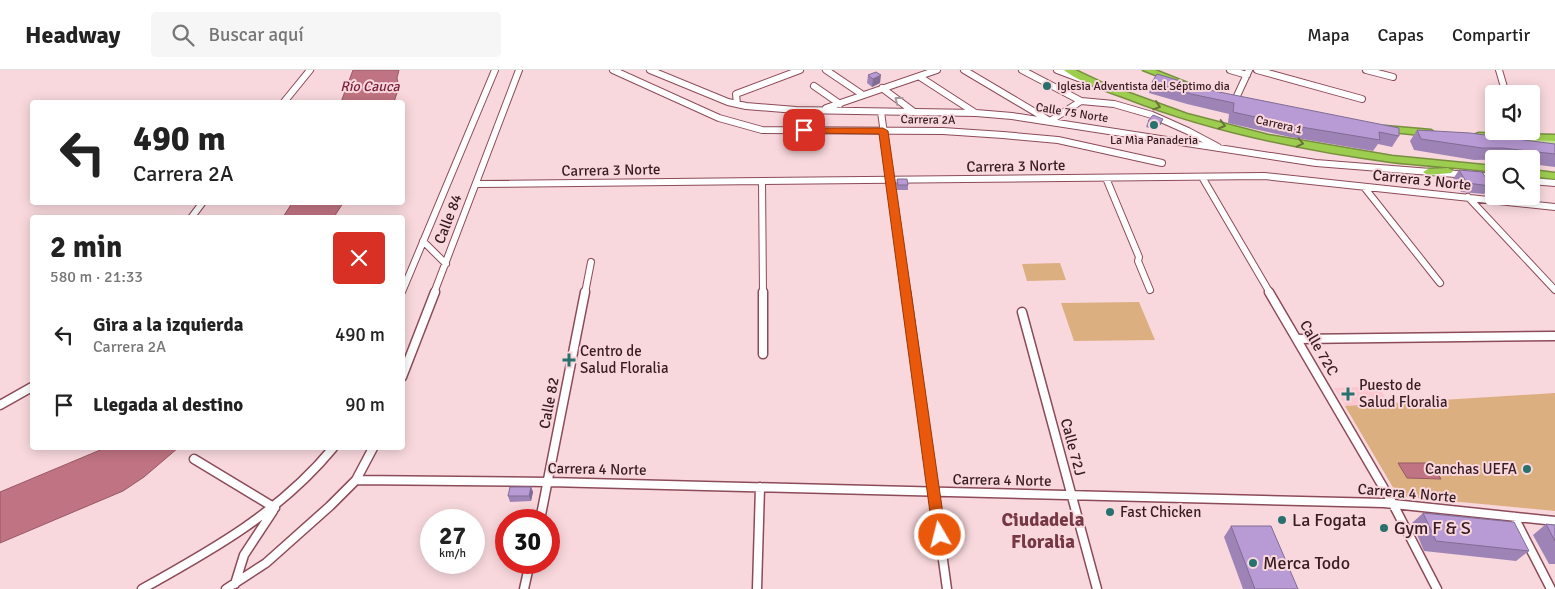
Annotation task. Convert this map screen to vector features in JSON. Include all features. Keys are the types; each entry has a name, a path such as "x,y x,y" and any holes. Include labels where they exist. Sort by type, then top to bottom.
{"highway":[{"name":"Carrera 1","path":"1069,70 1094,83 1135,99 1191,117 1310,145 1485,170"},
{"path":"1147,70 1196,87"},
{"name":"Carrera 1","path":"1233,98 1246,100"},
{"path":"1378,128 1442,134"},
{"path":"1468,135 1485,136"},
{"path":"1540,136 1555,138"},
{"path":"1428,172 1485,171"},
{"path":"1540,174 1555,176"}],"main road":[{"path":"1532,140 1555,142"}],"street":[{"path":"286,100 310,70"},
{"name":"Calle 84","path":"405,285 494,70"},
{"name":"Calle 84","path":"405,369 519,70"},
{"name":"Carrera 2A","path":"613,70 719,118 762,130 974,132 1058,140 1162,163"},
{"name":"Calle 75 Norte","path":"650,70 689,87 737,104 765,108 976,113 1050,121 1316,163 1428,172"},
{"path":"737,104 736,94 800,70"},
{"path":"826,70 863,95"},
{"path":"821,110 937,70"},
{"path":"964,70 1050,121 1081,101 1092,100 1169,121 1195,133 1222,149"},
{"path":"1022,70 1081,101"},
{"path":"1057,70 1094,83"},
{"path":"1230,70 1248,72 1233,98"},
{"path":"1258,70 1362,99"},
{"path":"1366,70 1393,77"},
{"path":"1499,70 1503,85"},
{"path":"920,77 976,113"},
{"path":"814,86 840,104"},
{"path":"882,88 914,112"},
{"path":"880,112 947,589"},
{"name":"Carrera 3 Norte","path":"476,184 1264,176 1468,197 1554,208"},
{"name":"Calle 72C","path":"1202,177 1393,504 1437,589"},
{"path":"1106,178 1139,257 1138,261 1150,290"},
{"path":"762,181 763,354"},
{"path":"1540,182 1555,183"},
{"path":"1364,187 1440,283"},
{"path":"1468,197 1555,290"},
{"path":"424,241 446,264"},
{"name":"Calle 82","path":"543,509 591,262"},
{"name":"Calle 72J","path":"1022,312 1097,589"},
{"path":"1296,339 1555,336"},
{"path":"0,405 30,388"},
{"path":"142,589 198,558 275,508 320,465 331,450"},
{"path":"231,586 266,563 330,506 356,480 372,450"},
{"path":"194,459 275,508"},
{"name":"Carrera 4 Norte","path":"356,480 549,482 1393,504 1555,521"},
{"path":"757,589 760,487"},
{"path":"231,586 241,560 275,508"},
{"path":"1514,517 1551,589"},
{"path":"524,589 527,574"}],"shaded area":[{"path":"1060,263 1066,280 1027,281 1022,264"},
{"path":"1139,302 1155,340 1074,341 1061,303"},
{"path":"1379,386 1392,411 1350,413 1334,388"},
{"path":"1555,393 1555,511 1398,496 1345,406"}],"water":[{"name":"Río Cauca","path":"353,70 399,70 397,78 399,87 395,100 342,100"},
{"path":"291,205 342,205 335,215 284,215"},
{"path":"100,450 176,450 144,477 123,491 0,543 0,492"},
{"path":"1398,463 1431,463 1441,479 1407,478"}],"building":[{"path":"876,72 881,75 873,79 868,75"},
{"path":"1157,74 1214,91 1399,128 1399,136 1379,132 1380,140 1295,126 1233,112 1234,103 1191,94 1152,82"},
{"path":"1153,115 1163,119 1159,125 1148,121"},
{"path":"1417,130 1470,133 1485,135 1485,140 1524,140 1555,144 1555,154 1540,152 1540,150 1482,148 1421,139"},
{"path":"1459,170 1482,172 1485,177 1485,185 1467,183"},
{"path":"897,179 907,179 908,185 898,185"},
{"path":"510,487 531,487 529,496 508,496"},
{"path":"1423,513 1514,522 1529,551 1436,541"},
{"path":"1546,524 1555,525 1555,541"},
{"path":"1231,526 1271,526 1298,589 1255,589"}],"place":[{"name":"Iglesia Adventista del Séptimo dia","path":"1047,86"},
{"name":"La Mìa Panaderia","path":"1154,125"},
{"name":"Centro de Salud Floralia","path":"569,360"},
{"name":"Puesto de Salud Floralia","path":"1348,394"},
{"name":"Canchas UEFA","path":"1527,469"},
{"name":"Fast Chicken","path":"1110,512"},
{"name":"La Fogata","path":"1282,520"},
{"name":"Gym F & S","path":"1384,528"},
{"name":"Merca Todo","path":"1253,563"}],"district":[{"name":"Ciudadela Floralia","path":"1043,531"}],"route":[{"path":"804,130 883,131 940,535"}]}
